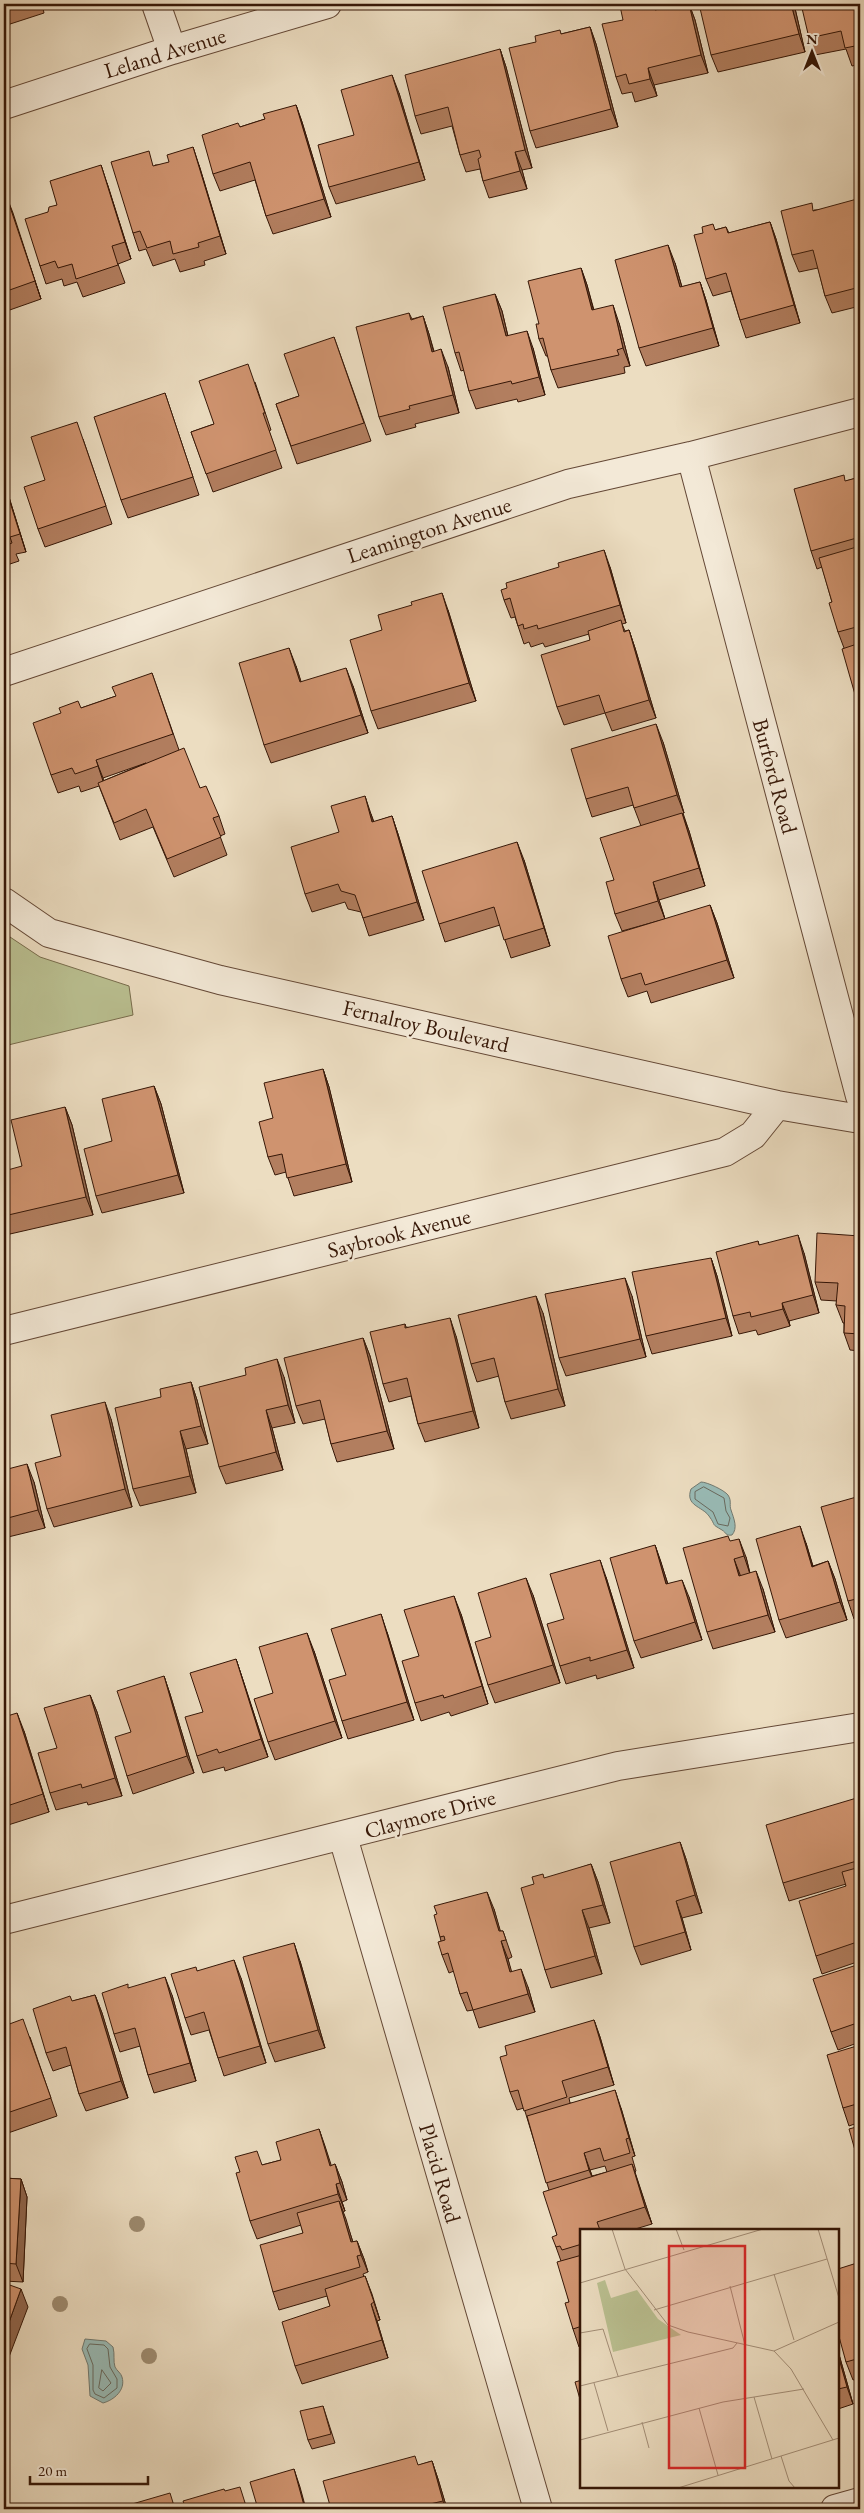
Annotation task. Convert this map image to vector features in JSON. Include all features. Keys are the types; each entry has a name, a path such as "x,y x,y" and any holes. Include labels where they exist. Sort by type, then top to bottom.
{"street":[{"path":"156,4 172,50"},
{"name":"Leland Avenue","path":"4,105 172,50 327,4"},
{"name":"Leamington Avenue","path":"4,672 568,484 691,456 860,412"},
{"name":"Burford Road","path":"691,456 860,1096"},
{"name":"Fernalroy Boulevard","path":"4,902 49,933 220,980 777,1105 860,1119"},
{"name":"Saybrook Avenue","path":"4,1332 725,1152 753,1135 777,1105"},
{"name":"Claymore Drive","path":"4,1920 618,1766 860,1727"},
{"name":"Placid Road","path":"343,1836 538,2509"},
{"path":"835,2509 860,2502"}],"green space":[{"path":"4,933 40,957 129,986 133,1015 4,1046"}],"water":[{"path":"701,1482 707,1483 728,1495 735,1523 732,1535 727,1535 715,1525 709,1516 690,1499 691,1489"},
{"path":"85,2339 106,2341 113,2347 115,2367 122,2377 121,2390 111,2400 103,2403 90,2396 88,2365 82,2349"}],"building":[{"path":"654,4 655,10 689,4 701,55 648,68 650,79 629,84 626,74 616,77 602,24 623,20 620,6"},
{"path":"699,4 791,4 799,34 711,55"},
{"path":"801,4 860,4 860,45 845,48 841,31 809,38"},
{"path":"590,27 611,109 530,131 509,48 536,42 535,36 560,30 561,34"},
{"path":"500,49 525,150 515,152 520,171 483,181 478,159 481,157 479,150 460,155 448,107 415,116 405,75"},
{"path":"392,75 419,162 329,187 318,145 354,135 341,90"},
{"path":"296,105 324,199 266,216 250,162 213,174 202,135 238,123 240,127 265,119 263,114"},
{"path":"193,147 220,236 198,243 199,247 173,254 170,241 147,248 140,231 133,233 111,162 149,151 153,166 169,162 167,155"},
{"path":"101,165 125,242 112,246 118,265 76,279 72,264 58,268 55,261 40,266 25,219 48,212 49,207 57,205 50,181"},
{"path":"6,195 35,281 4,292 4,196"},
{"path":"857,199 860,213 860,287 825,296 813,250 792,255 781,211 812,203 813,211"},
{"path":"770,222 794,305 740,320 726,273 706,279 694,235 703,233 702,227 713,224 715,230 726,227 728,233"},
{"path":"668,245 680,287 700,282 713,328 639,348 615,260"},
{"path":"581,268 592,310 613,305 623,348 617,350 619,355 551,370 543,338 539,339 536,324 539,324 528,281"},
{"path":"495,294 506,336 527,331 539,377 512,384 511,381 469,391 459,352 455,353 443,307"},
{"path":"409,313 411,320 423,316 432,352 441,349 453,395 409,406 410,409 379,417 356,327"},
{"path":"334,337 364,423 291,446 276,404 299,396 284,354"},
{"path":"248,364 276,450 206,474 191,432 214,424 199,381"},
{"path":"165,393 193,477 121,500 94,417"},
{"path":"77,422 106,506 38,529 24,487 45,480 31,437"},
{"path":"844,475 845,481 860,477 860,537 811,551 794,489"},
{"path":"4,483 20,534 10,537 12,543 4,546"},
{"path":"860,546 860,626 838,632 829,603 832,602 819,558"},
{"path":"604,550 620,605 538,629 537,625 524,629 523,624 518,626 510,598 504,600 501,590 507,588 506,583 559,567 558,563"},
{"path":"442,593 469,683 371,711 350,640 382,630 378,615 412,605 411,602"},
{"path":"621,620 624,632 629,630 649,700 605,713 599,695 557,707 541,655 590,640 588,631"},
{"path":"860,643 860,712 842,649"},
{"path":"289,648 300,682 346,668 361,715 264,745 239,663"},
{"path":"152,673 173,734 96,760 98,766 75,774 72,768 51,775 33,723 61,713 59,708 78,701 81,708 116,696 112,687"},
{"path":"656,724 677,795 634,808 628,787 586,799 571,749"},
{"path":"184,748 200,788 206,786 219,816 213,818 221,837 167,859 146,809 114,823 98,783"},
{"path":"365,796 372,822 392,816 417,902 363,918 355,895 341,891 338,884 305,894 291,847 339,832 331,806"},
{"path":"682,813 699,868 653,882 658,901 615,914 606,882 614,880 600,838"},
{"path":"517,842 544,928 504,940 494,907 439,924 422,871"},
{"path":"710,905 727,960 645,985 641,973 621,979 608,936"},
{"path":"323,1069 346,1164 287,1178 282,1154 268,1157 259,1122 273,1118 264,1083"},
{"path":"154,1086 178,1175 96,1196 84,1149 112,1141 102,1099"},
{"path":"65,1107 86,1197 4,1216 4,1171 22,1166 11,1120"},
{"path":"817,1233 860,1236 860,1334 844,1333 845,1306 836,1305 838,1283 815,1282"},
{"path":"798,1235 813,1295 782,1303 783,1309 751,1317 750,1312 733,1316 716,1252 758,1241 759,1245"},
{"path":"711,1258 726,1318 646,1336 632,1272"},
{"path":"625,1278 640,1339 559,1358 545,1294"},
{"path":"536,1296 558,1389 505,1402 494,1358 471,1364 458,1315"},
{"path":"450,1318 473,1411 418,1424 407,1378 383,1384 370,1332 405,1324 405,1328"},
{"path":"363,1338 387,1431 331,1444 320,1400 296,1406 284,1358"},
{"path":"277,1359 288,1405 266,1410 276,1452 219,1467 199,1387 246,1375 245,1368"},
{"path":"191,1382 201,1426 180,1431 190,1476 133,1489 115,1408 161,1397 160,1389"},
{"path":"105,1402 125,1489 47,1509 35,1463 61,1456 51,1415"},
{"path":"27,1464 38,1510 4,1519 4,1470"},
{"path":"860,1496 860,1598 848,1601 821,1507"},
{"path":"800,1526 812,1567 828,1561 840,1602 779,1620 756,1539"},
{"path":"728,1536 730,1541 739,1539 744,1556 734,1559 739,1576 756,1571 768,1615 707,1632 683,1548"},
{"path":"655,1545 666,1584 682,1580 695,1622 634,1641 610,1558"},
{"path":"600,1560 627,1650 590,1661 590,1657 560,1666 547,1624 564,1619 550,1574"},
{"path":"526,1578 553,1665 488,1685 475,1642 491,1637 478,1593"},
{"path":"454,1596 482,1686 444,1698 443,1695 415,1703 402,1661 419,1656 404,1610"},
{"path":"381,1614 407,1702 342,1721 329,1680 346,1675 331,1629"},
{"path":"307,1633 335,1721 268,1742 254,1699 273,1693 259,1647"},
{"path":"236,1659 261,1739 219,1753 217,1749 197,1756 185,1717 203,1712 190,1673"},
{"path":"164,1676 187,1756 127,1776 115,1737 131,1732 117,1691"},
{"path":"90,1695 115,1778 82,1788 81,1784 50,1793 38,1753 57,1748 44,1708"},
{"path":"17,1713 43,1794 4,1807 4,1717"},
{"path":"860,1797 860,1860 783,1883 766,1825"},
{"path":"680,1842 695,1895 676,1901 685,1932 634,1947 610,1862"},
{"path":"591,1864 603,1905 582,1910 595,1956 545,1970 521,1888 534,1884 532,1877 543,1874 544,1878"},
{"path":"860,1867 860,1941 816,1956 799,1901 846,1886 842,1872"},
{"path":"487,1892 499,1931 503,1931 506,1940 501,1941 510,1972 521,1969 528,1994 473,2010 467,1992 460,1994 448,1953 442,1955 438,1942 445,1940 444,1936 440,1937 434,1915 437,1914 434,1906"},
{"path":"294,1943 318,2030 268,2044 243,1957"},
{"path":"234,1960 260,2046 218,2058 204,2012 185,2018 171,1974 196,1967 197,1971"},
{"path":"860,1964 860,2022 831,2032 813,1979"},
{"path":"165,1977 190,2063 148,2075 135,2028 114,2034 102,1993 128,1984 128,1988"},
{"path":"95,1995 121,2081 79,2094 66,2047 46,2053 33,2009 70,1996 72,2001"},
{"path":"23,2019 51,2098 4,2114 4,2026"},
{"path":"594,2020 608,2067 562,2081 567,2097 524,2111 518,2090 510,2092 500,2057 507,2055 505,2046"},
{"path":"860,2045 860,2103 843,2108 827,2055"},
{"path":"615,2090 629,2138 626,2139 630,2153 604,2161 600,2148 584,2153 589,2170 546,2183 527,2116"},
{"path":"860,2126 860,2168 849,2129"},
{"path":"319,2129 330,2166 335,2164 340,2183 336,2184 338,2194 250,2221 236,2173 240,2172 235,2157 257,2151 262,2165 281,2160 276,2142"},
{"path":"632,2164 645,2207 597,2222 600,2229 580,2229 580,2245 562,2250 560,2246 556,2247 552,2237 557,2235 543,2192"},
{"path":"4,2178 21,2179 16,2264 4,2263"},
{"path":"339,2201 351,2242 357,2241 361,2255 357,2256 360,2267 273,2292 260,2245 303,2233 297,2213"},
{"path":"580,2256 580,2327 573,2329 565,2303 569,2302 557,2262"},
{"path":"860,2262 860,2358 846,2362 839,2337 839,2269"},
{"path":"365,2276 374,2302 371,2304 382,2340 295,2366 282,2322 330,2306 325,2289"},
{"path":"4,2283 21,2289 4,2336"},
{"path":"839,2359 847,2387 839,2389"},
{"path":"580,2381 580,2399 575,2382"},
{"path":"323,2406 331,2434 308,2440 300,2411"},
{"path":"415,2456 418,2465 432,2461 443,2501 430,2504 432,2509 331,2509 323,2481"},
{"path":"294,2469 305,2509 258,2509 250,2482"},
{"path":"240,2487 247,2509 186,2509 183,2501 224,2489 225,2491"},
{"path":"170,2493 175,2509 115,2509"}]}
